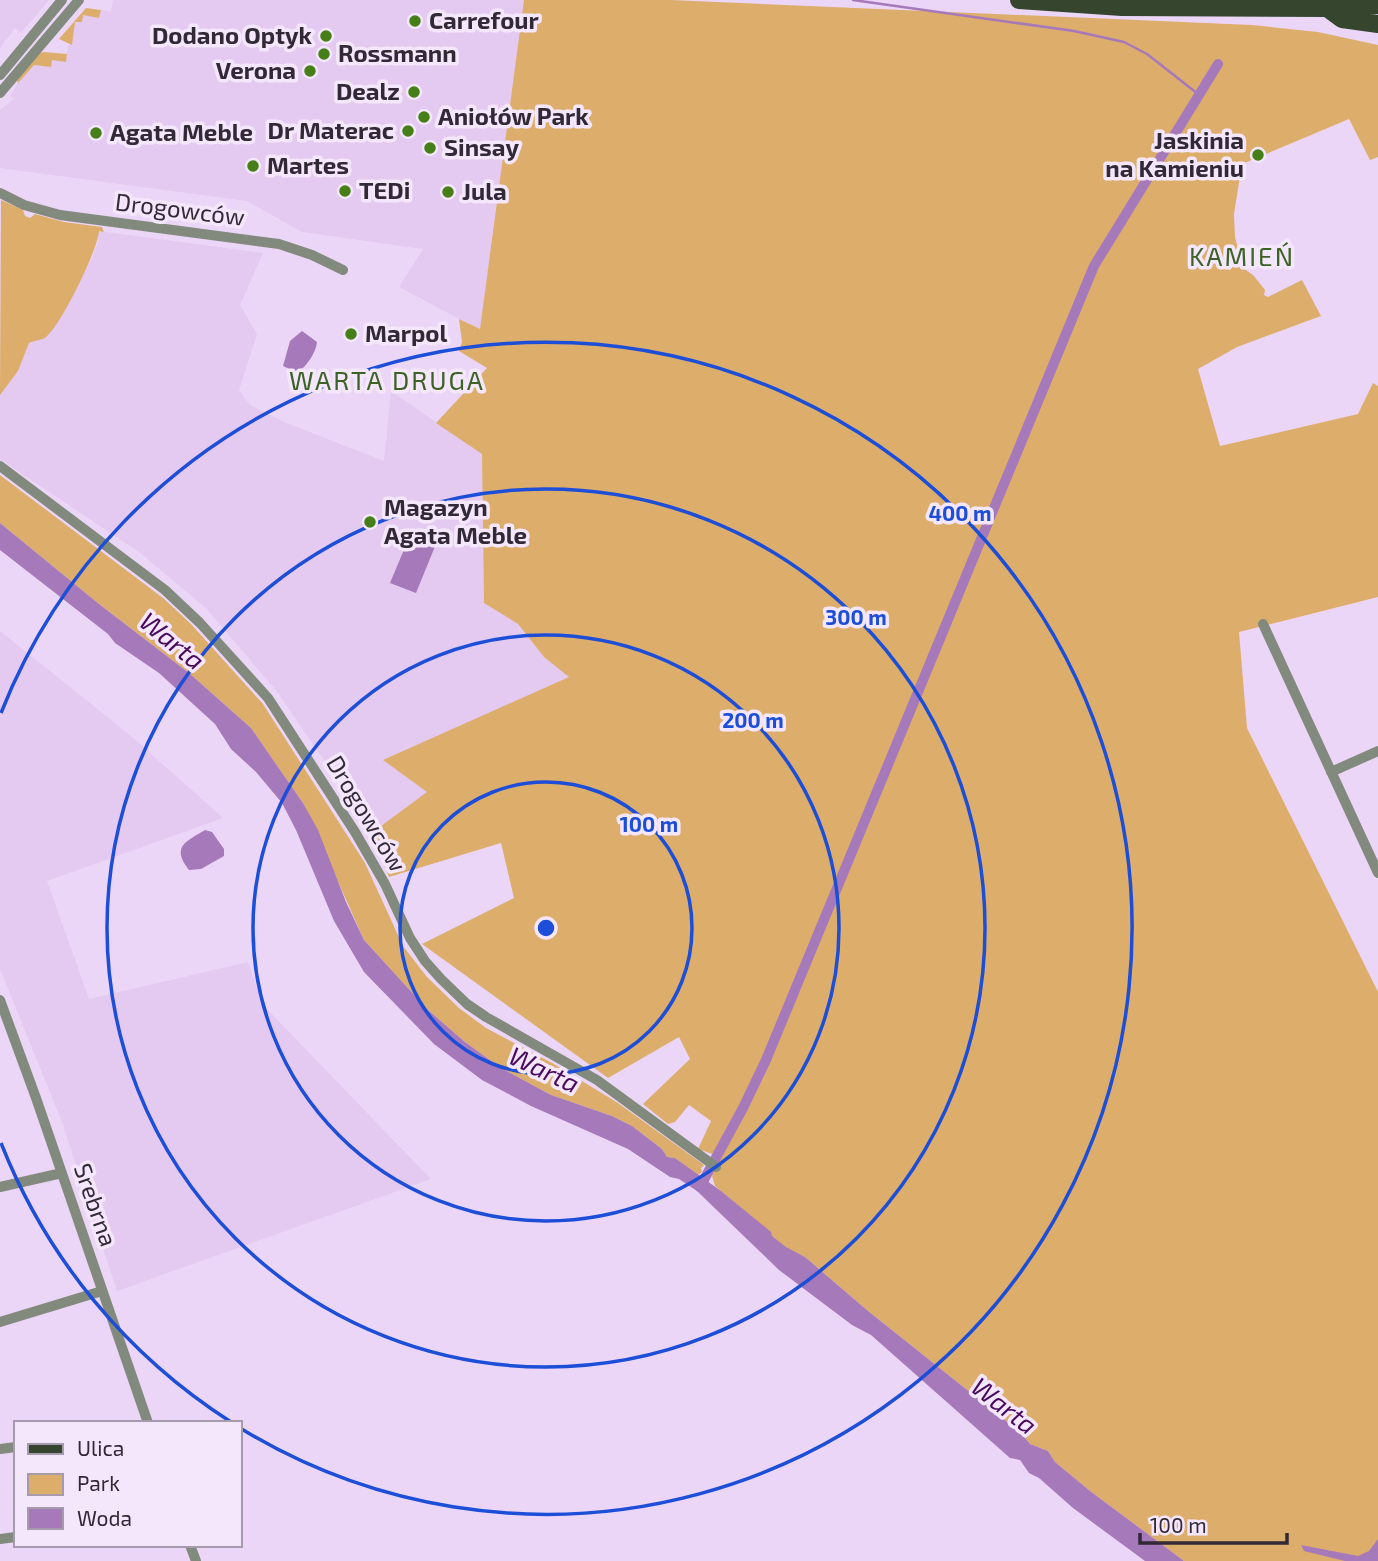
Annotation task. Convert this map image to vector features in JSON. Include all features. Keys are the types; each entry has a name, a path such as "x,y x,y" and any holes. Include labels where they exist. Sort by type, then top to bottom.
{"main road":[{"path":"1019,0 1122,7 1326,8 1378,5"},
{"path":"1326,8 1342,19 1378,24"}],"street":[{"path":"0,75 62,0"},
{"path":"0,93 79,0"},
{"name":"Drogowców","path":"3,194 42,210 95,221 279,244 313,255 343,270"},
{"name":"Drogowców","path":"0,466 165,590 200,623 268,698 355,832 385,884 410,938 441,979 467,1004 486,1017 597,1080 713,1165"},
{"path":"1263,624 1378,873"},
{"path":"1331,772 1378,751"},
{"name":"Srebrna","path":"0,1000 147,1421"},
{"path":"0,1187 62,1173"},
{"path":"0,1322 102,1291"}],"shaded area":[{"path":"0,0 49,0 21,33 15,28 0,48"},
{"path":"113,0 524,0 480,330 399,287 423,249 302,232 247,201 0,168 0,110 14,99 10,96 18,83 34,65 51,67 52,60 66,61 68,45 72,45 75,21 83,15 99,17 101,10 111,11"},
{"path":"99,231 263,253 240,305 257,334 239,390 250,405 284,422 384,461 391,391 482,454 484,603 518,624 544,657 570,677 384,760 428,792 373,832 278,693 206,608 139,552 0,459 0,395 18,371 29,343 45,338 67,306 92,258"},
{"path":"0,631 131,736 223,818 47,881 89,999 248,962 262,1004 431,1179 117,1291 62,1122 0,969"}],"green space":[{"path":"524,0 670,0 1252,25 1318,32 1378,45 1378,157 1370,160 1349,119 1242,164 1234,214 1235,237 1243,268 1253,275 1265,290 1264,295 1268,297 1302,280 1321,316 1237,347 1198,369 1220,446 1358,414 1373,383 1378,386 1378,597 1239,632 1247,728 1378,992 1378,1548 1372,1561 1184,1561 1090,1491 1055,1462 1048,1451 1030,1444 1020,1432 868,1311 805,1257 786,1248 715,1186 712,1176 721,1157 698,1149 711,1121 689,1105 675,1122 668,1124 643,1104 690,1059 679,1037 608,1078 422,944 514,898 501,843 389,877 373,832 427,792 383,760 569,677 544,657 518,624 484,603 482,454 436,423 487,368 459,351 462,342 459,319 480,329"},
{"path":"86,8 101,10 99,18 83,15 82,22 75,22 72,45 59,39"},
{"path":"37,54 67,54 66,62 52,60 51,67 34,65 18,83 17,80"},
{"path":"1,200 23,210 25,216 30,218 35,214 64,222 102,227 104,232 99,231 85,270 60,319 45,338 29,343 18,371 0,395"},
{"path":"0,475 163,598 191,624 263,704 365,863 403,946 427,977 459,1008 486,1028 554,1064 618,1103 704,1165 702,1172 698,1175 675,1158 667,1157 662,1149 632,1126 612,1116 551,1095 501,1068 428,1010 364,940 303,803 251,728 189,673 0,523"}],"water":[{"path":"302,331 317,342 310,359 298,373 283,366 290,341"},
{"path":"0,523 189,673 251,728 303,803 318,830 364,940 428,1010 501,1068 551,1095 612,1116 632,1126 662,1149 667,1157 675,1158 721,1191 786,1247 805,1257 868,1311 1020,1432 1030,1444 1048,1451 1055,1462 1090,1491 1184,1561 1145,1561 1073,1508 1039,1478 1029,1473 1020,1460 1010,1458 871,1335 852,1325 779,1270 697,1191 628,1149 531,1106 482,1080 434,1044 364,972 334,921 282,803 256,772 231,749 215,724 159,673 115,643 108,634 0,550"},
{"path":"411,533 436,544 416,593 390,583"},
{"path":"205,830 212,832 224,849 224,856 201,869 189,870 181,856 181,850 186,842"},
{"path":"1378,1539 1378,1561 1345,1561 1304,1551 1301,1545 1358,1556 1369,1551"}],"waterway":[{"path":"853,0 1074,31 1124,42 1147,54 1198,94"},
{"path":"700,1187 766,1060 1094,266 1218,64"}],"place":[{"name":"Carrefour","path":"415,21"},
{"name":"Dodano Optyk","path":"326,36"},
{"name":"Rossmann","path":"324,54"},
{"name":"Verona","path":"310,71"},
{"name":"Dealz","path":"414,92"},
{"name":"Aniołów Park","path":"424,117"},
{"name":"Dr Materac","path":"408,131"},
{"name":"Agata Meble","path":"96,133"},
{"name":"Sinsay","path":"430,148"},
{"name":"Jaskinia na Kamieniu","path":"1258,155"},
{"name":"Martes","path":"253,166"},
{"name":"TEDi","path":"345,191"},
{"name":"Jula","path":"448,192"},
{"name":"Marpol","path":"351,334"},
{"name":"Magazyn Agata Meble","path":"370,522"}],"district":[{"name":"KAMIEŃ","path":"1242,257"},
{"name":"WARTA DRUGA","path":"387,381"}],"water label":[{"name":"Warta","path":"172,641"},
{"name":"Warta","path":"544,1070"},
{"name":"Warta","path":"1004,1406"}]}
